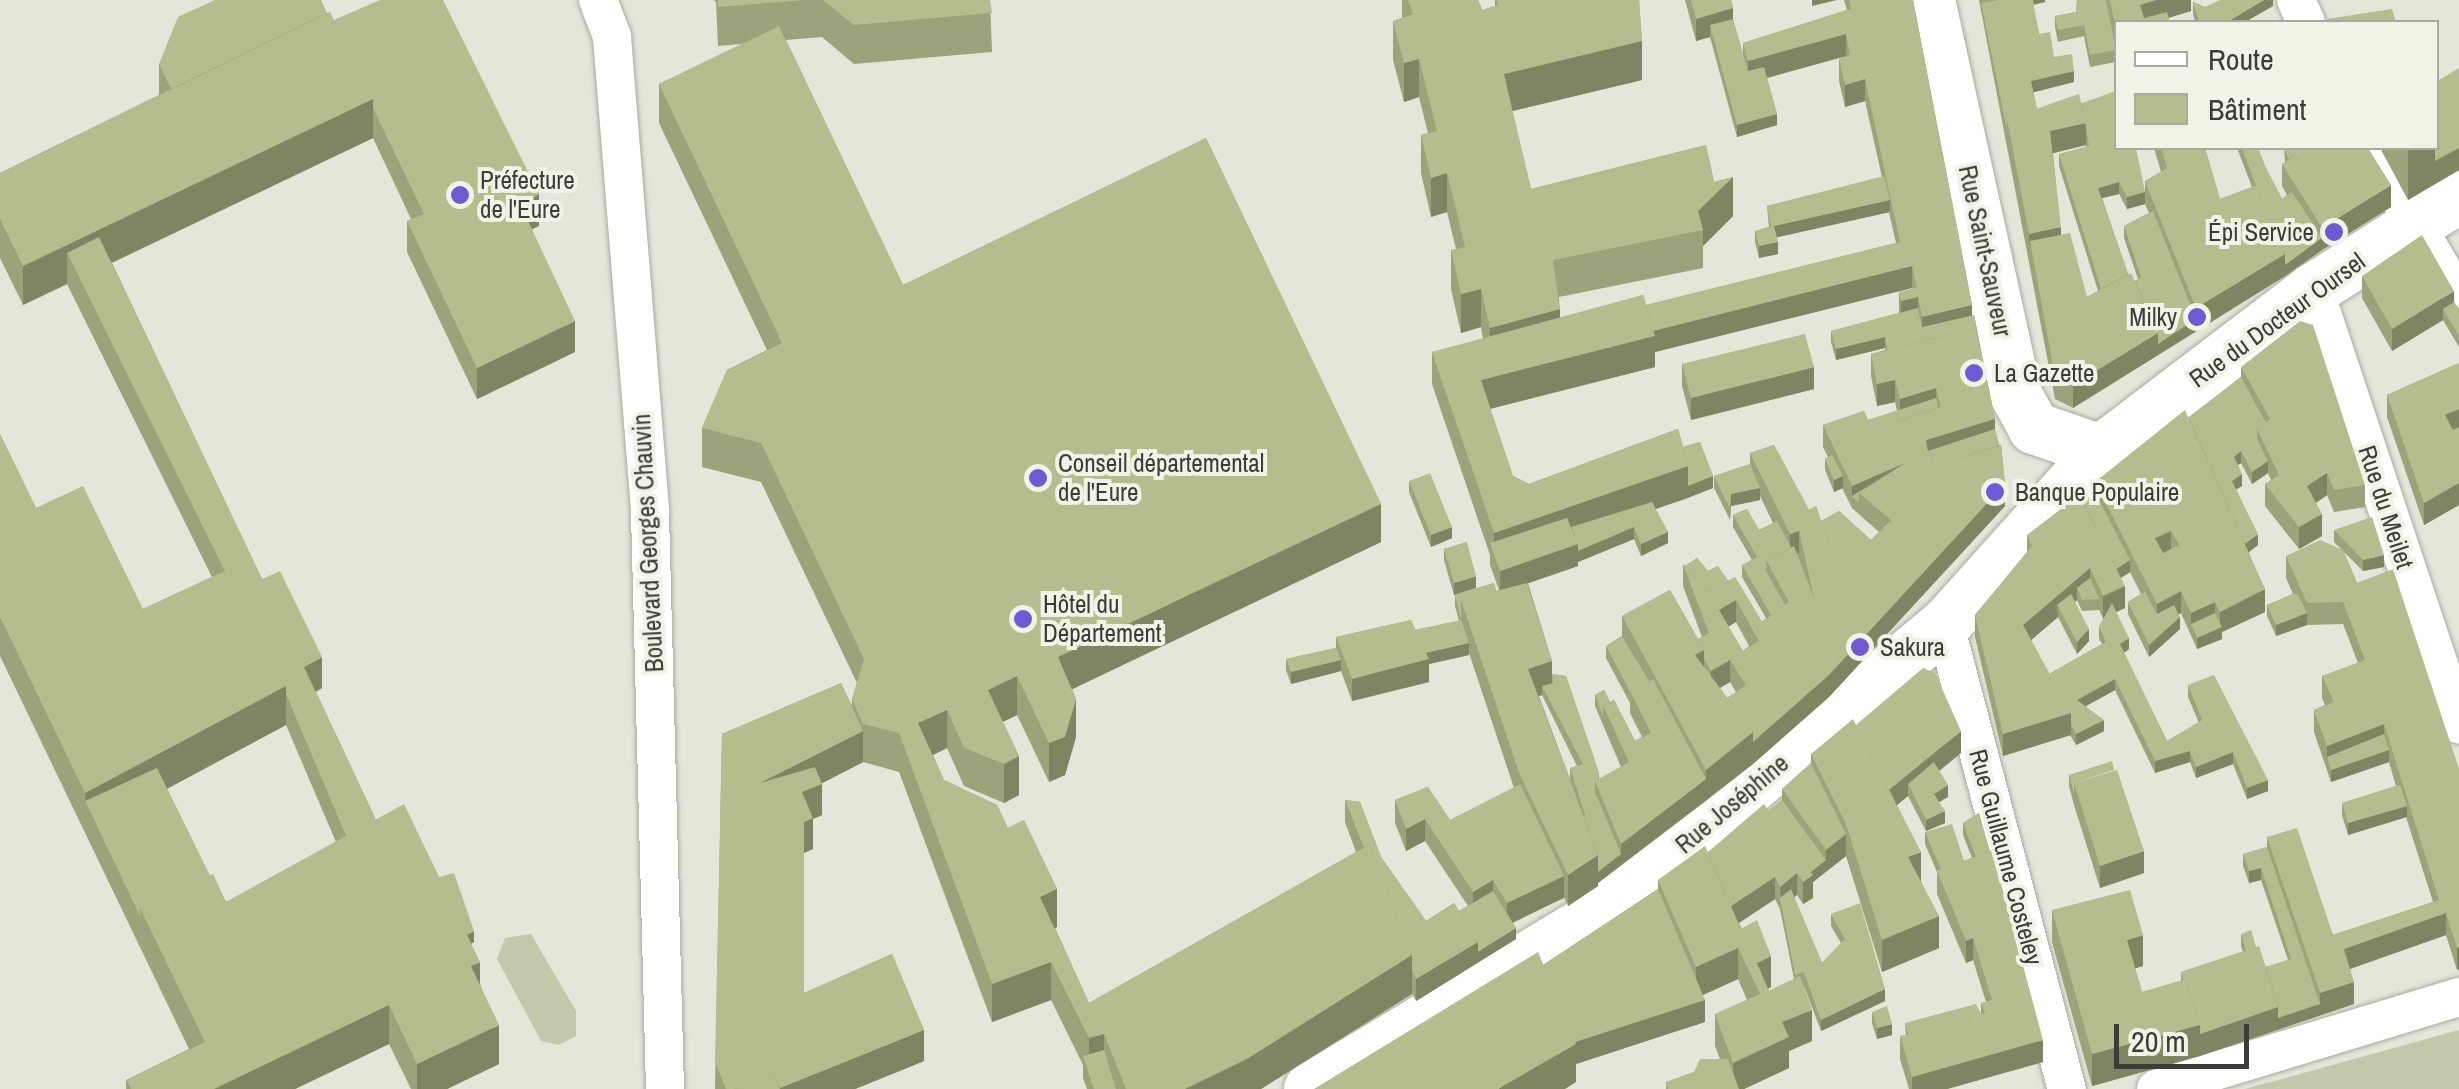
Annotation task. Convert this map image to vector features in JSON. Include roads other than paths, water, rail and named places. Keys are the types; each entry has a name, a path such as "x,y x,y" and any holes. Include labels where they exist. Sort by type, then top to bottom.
{"main road":[{"name":"Rue Saint-Sauveur","path":"1930,0 2016,394 2034,428 2101,451"},
{"name":"Rue du Docteur Oursel","path":"2101,451 2314,289 2459,197"},
{"name":"Rue Joséphine","path":"1310,1089 1600,914 1945,625 2101,451"}],"street":[{"name":"Boulevard Georges Chauvin","path":"598,0 612,37 650,514 665,1089"},
{"path":"2371,150 2410,225 2459,298"},
{"name":"Rue du Meilet","path":"2314,289 2459,724"},
{"name":"Rue Guillaume Costeley","path":"1945,625 2067,1089"},
{"path":"2156,1089 2459,997"}],"place":[{"name":"Préfecture de l'Eure","path":"460,195"},
{"name":"Épi Service","path":"2334,232"},
{"name":"Milky","path":"2197,317"},
{"name":"La Gazette","path":"1974,373"},
{"name":"Conseil départemental de l'Eure","path":"1038,478"},
{"name":"Banque Populaire","path":"1995,492"},
{"name":"Hôtel du Département","path":"1023,619"},
{"name":"Sakura","path":"1860,647"}]}
